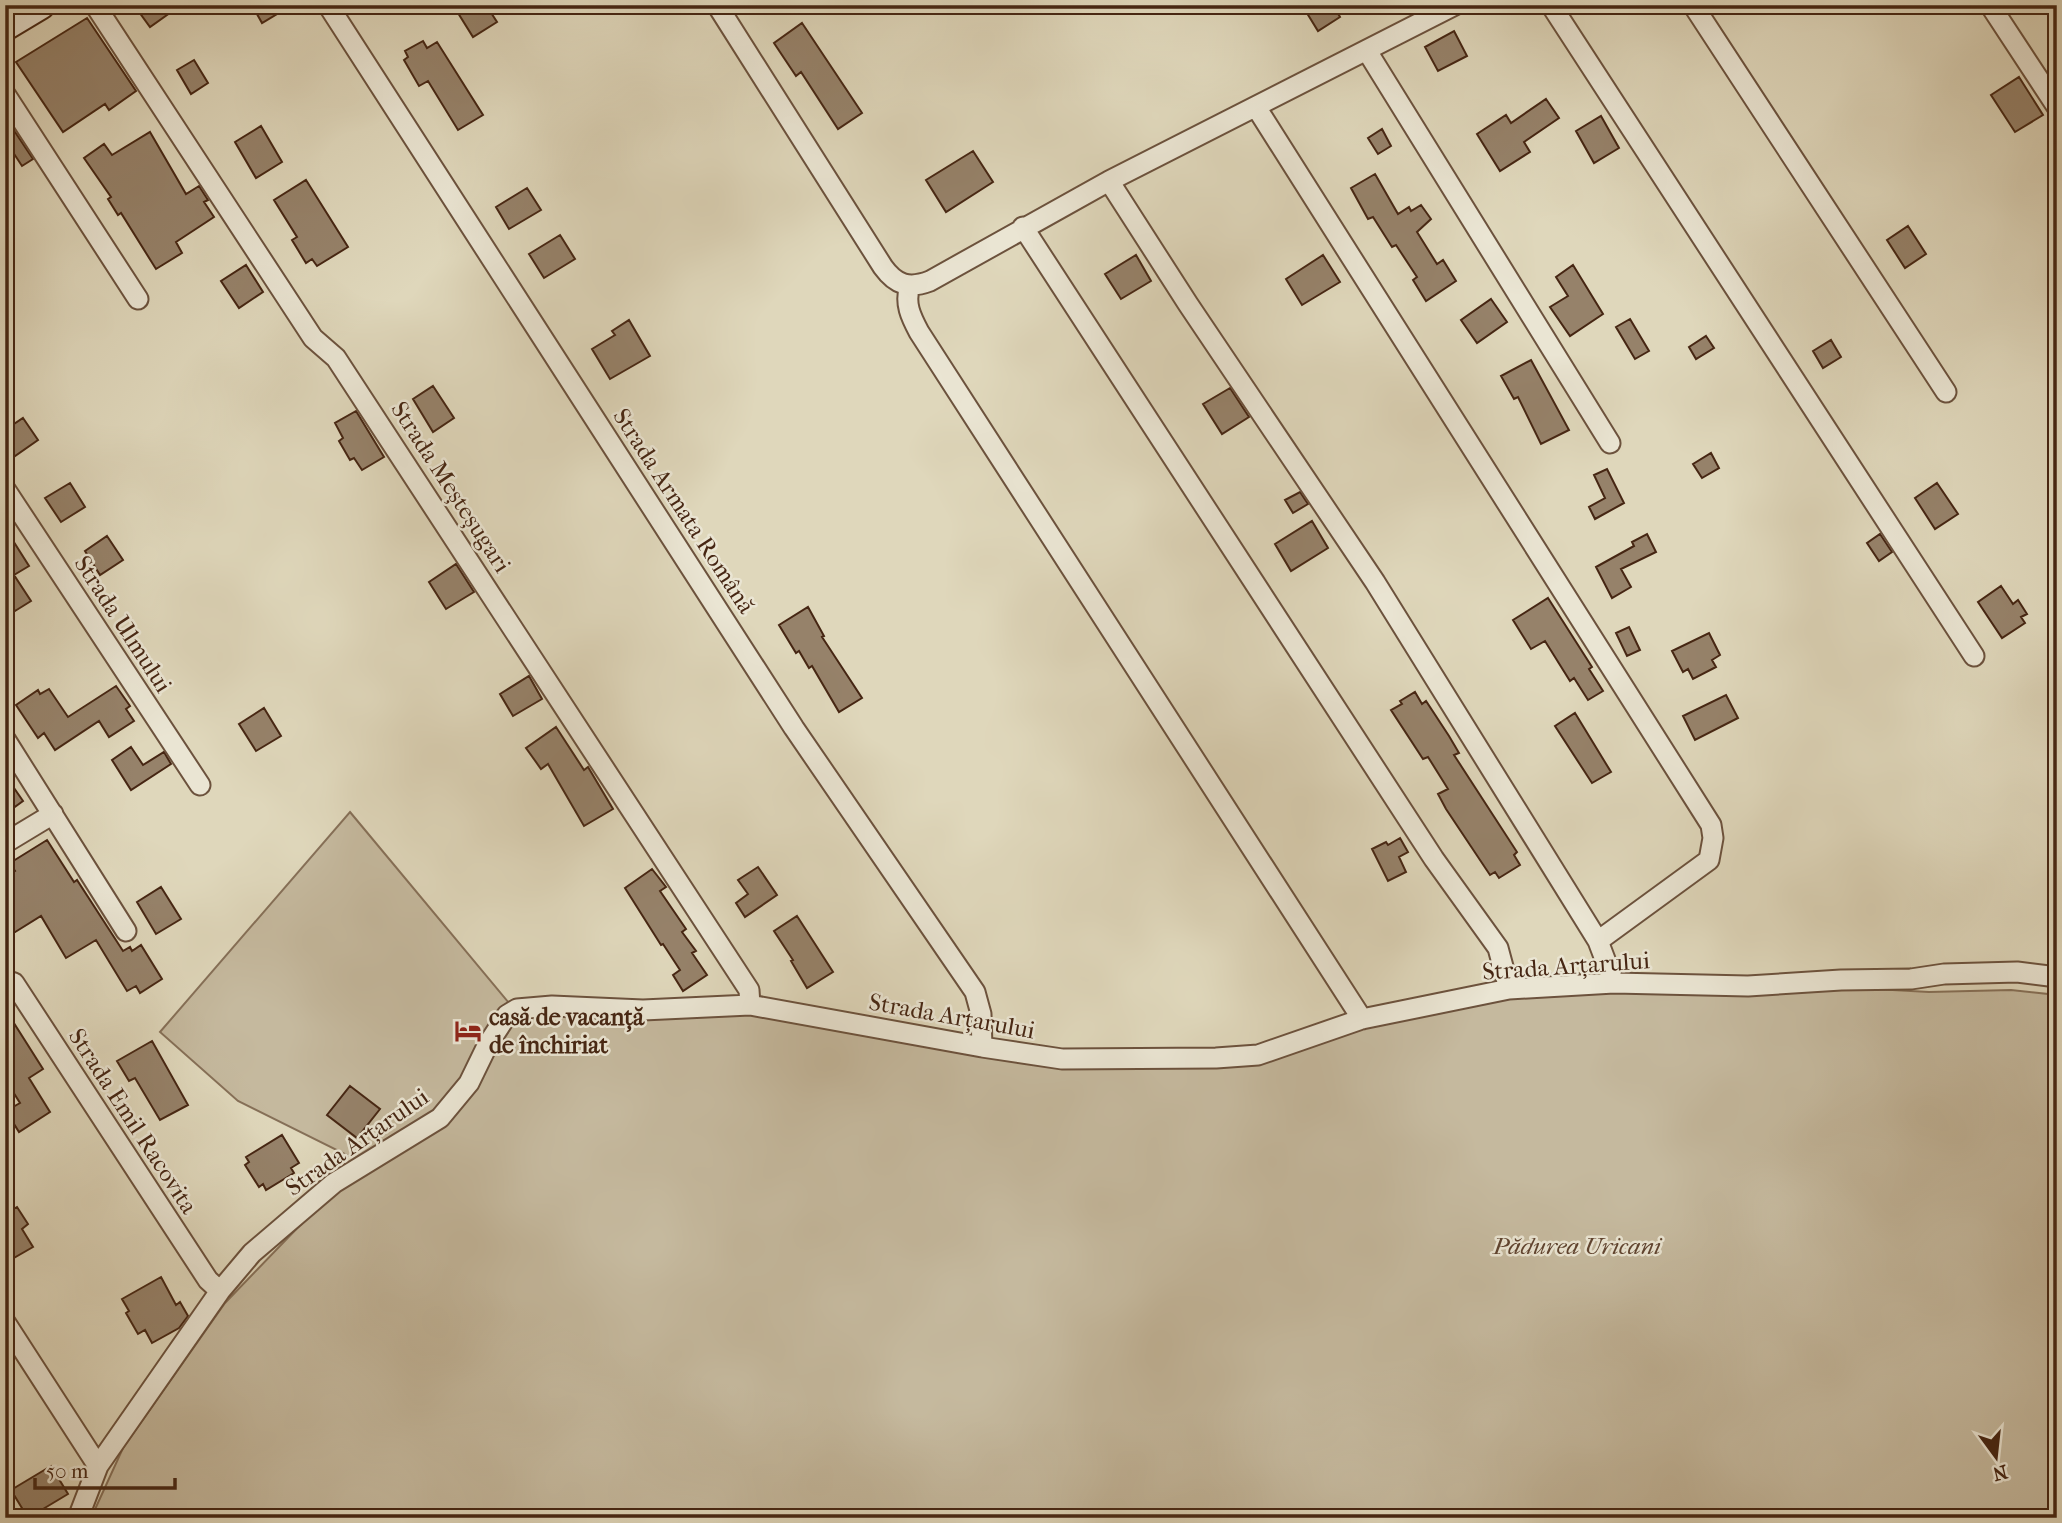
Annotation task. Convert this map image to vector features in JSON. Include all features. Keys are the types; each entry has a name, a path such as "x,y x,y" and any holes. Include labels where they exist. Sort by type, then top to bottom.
{"main road":[{"path":"5,26 40,5"}],"street":[{"name":"Strada Meșteșugari","path":"95,5 313,338 336,358 461,547 749,990 750,1005"},
{"name":"Strada Armata Română","path":"328,5 794,728 975,992 981,1014 982,1047"},
{"path":"717,5 891,279 910,286 930,281 1109,181 1455,5"},
{"path":"1551,5 1974,656"},
{"path":"1693,5 1946,391"},
{"path":"1990,5 2057,107"},
{"path":"1367,51 1610,443"},
{"path":"5,94 138,299"},
{"path":"1256,107 1712,825 1713,838 1709,860 1598,941"},
{"path":"1109,181 1188,304 1375,582 1598,941 1614,983"},
{"path":"1023,227 1434,859 1497,948 1509,989"},
{"path":"910,286 907,303 919,332 1362,1019"},
{"name":"Strada Ulmului","path":"5,489 200,785"},
{"path":"5,739 126,931"},
{"path":"5,844 53,814"},
{"name":"Strada Arțarului","path":"78,1518 98,1466 220,1291 252,1253 334,1183 400,1145 440,1118 468,1083 488,1044 512,1011 545,1006 643,1010 750,1005 1062,1059 1235,1057 1258,1055 1362,1019 1509,989 1614,983 1748,986 1841,979 1912,979 1944,974 2017,972 2057,978"},
{"name":"Strada Emil Racovita","path":"5,980 14,983 208,1280 220,1291"},
{"path":"5,1322 98,1466"}],"green space":[{"name":"Pădurea Uricani","path":"350,812 519,1015 741,1012 981,1052 1256,1049 1368,1010 1559,972 1929,992 2011,990 2057,995 2057,1518 91,1518 123,1448 225,1303 361,1162 238,1101 160,1032"}],"building":[{"path":"134,5 181,5 150,27"},
{"path":"252,5 292,5 262,23"},
{"path":"453,5 486,5 497,22 473,37"},
{"path":"1302,5 1333,5 1340,17 1318,31"},
{"path":"87,18 136,91 109,110 105,104 63,132 16,62"},
{"path":"802,23 862,113 838,129 801,72 796,76 774,43"},
{"path":"1454,31 1467,56 1438,71 1425,47"},
{"path":"423,41 427,48 437,42 483,115 458,130 428,81 419,86 404,60 408,57 405,51"},
{"path":"194,60 208,83 191,94 177,70"},
{"path":"2019,77 2043,115 2015,132 1991,95"},
{"path":"1546,99 1559,118 1524,142 1530,152 1500,171 1477,134 1506,115 1511,123"},
{"path":"1601,116 1619,148 1594,163 1576,131"},
{"path":"5,117 33,159 22,166 5,140"},
{"path":"261,126 282,162 256,178 235,142"},
{"path":"1382,129 1391,146 1378,154 1368,138"},
{"path":"150,132 186,194 199,186 208,200 204,202 214,217 176,242 182,253 156,269 121,213 118,215 108,199 111,197 84,158 104,144 112,155"},
{"path":"973,151 993,182 946,212 926,180"},
{"path":"1375,174 1398,214 1409,207 1411,211 1421,205 1431,219 1417,232 1437,264 1443,260 1456,281 1426,301 1413,280 1417,277 1396,245 1392,247 1373,217 1368,219 1351,188"},
{"path":"306,180 348,247 317,266 312,259 306,263 292,240 297,237 274,200"},
{"path":"527,188 541,210 509,229 496,207"},
{"path":"1908,226 1926,254 1905,268 1887,240"},
{"path":"560,235 575,259 544,278 529,254"},
{"path":"1136,255 1151,281 1121,299 1105,274"},
{"path":"1323,255 1340,282 1302,305 1286,279"},
{"path":"246,265 263,292 239,308 221,281"},
{"path":"1573,265 1603,314 1570,336 1550,307 1568,296 1556,277"},
{"path":"1491,299 1507,322 1477,343 1461,320"},
{"path":"1630,319 1649,351 1635,359 1616,327"},
{"path":"629,320 650,356 610,379 592,349 615,335 612,331"},
{"path":"1706,336 1714,348 1696,359 1689,347"},
{"path":"1831,340 1841,357 1823,368 1813,351"},
{"path":"1531,360 1569,430 1541,444 1518,397 1514,399 1501,376"},
{"path":"433,386 454,418 433,432 413,399"},
{"path":"1230,388 1249,417 1222,434 1203,404"},
{"path":"356,411 384,457 362,470 354,458 350,460 339,441 343,438 335,423"},
{"path":"23,418 38,440 5,463 5,430"},
{"path":"1711,453 1719,468 1702,478 1693,464"},
{"path":"1607,469 1624,503 1595,519 1589,507 1605,498 1594,475"},
{"path":"70,483 85,507 61,522 45,498"},
{"path":"1937,483 1958,514 1935,529 1915,498"},
{"path":"1300,492 1308,504 1293,513 1285,500"},
{"path":"1312,521 1328,548 1291,571 1275,544"},
{"path":"5,528 29,566 14,575 31,601 15,611 5,596"},
{"path":"1647,534 1656,552 1621,569 1631,587 1612,598 1596,567 1634,546 1632,542"},
{"path":"1880,534 1892,552 1879,561 1867,543"},
{"path":"107,536 123,560 100,575 85,551"},
{"path":"456,564 474,592 446,609 429,582"},
{"path":"2001,586 2013,604 2018,600 2027,614 2021,617 2025,623 2002,638 1978,602"},
{"path":"1548,598 1592,667 1589,669 1603,691 1588,700 1574,678 1570,681 1545,641 1531,649 1513,620"},
{"path":"808,607 824,636 822,637 862,698 839,712 812,666 809,668 799,651 796,653 779,625"},
{"path":"1629,627 1640,650 1627,656 1616,633"},
{"path":"1709,633 1720,655 1712,660 1716,667 1693,679 1688,669 1683,672 1672,651"},
{"path":"529,676 542,699 513,716 500,694"},
{"path":"116,686 130,706 126,709 134,721 109,737 99,721 55,750 44,733 38,738 16,705 38,690 40,694 49,689 68,717"},
{"path":"1415,692 1422,704 1426,701 1449,736 1459,753 1454,755 1517,852 1514,855 1520,865 1499,878 1495,872 1490,875 1446,809 1438,794 1448,789 1428,757 1423,759 1391,710"},
{"path":"1726,695 1738,718 1695,740 1683,716"},
{"path":"264,708 281,736 256,751 239,724"},
{"path":"1575,713 1611,772 1592,783 1555,726"},
{"path":"556,727 584,770 588,767 613,809 584,826 548,764 541,769 526,748"},
{"path":"131,747 143,765 164,752 171,764 131,790 112,760"},
{"path":"5,775 23,801 5,814"},
{"path":"1400,838 1408,852 1399,857 1406,872 1388,881 1372,849 1386,842 1388,845"},
{"path":"47,840 74,882 77,880 123,951 130,947 132,951 141,945 162,979 140,993 136,986 127,991 96,940 66,958 41,916 12,934 5,924 5,877 15,871 10,863"},
{"path":"758,867 777,895 745,917 736,903 748,894 738,880"},
{"path":"652,869 666,887 660,891 686,929 682,932 696,951 692,953 707,975 683,991 673,975 680,970 625,888"},
{"path":"161,887 181,919 156,934 137,902"},
{"path":"797,916 833,972 807,988 774,931"},
{"path":"5,1009 43,1069 29,1078 50,1112 19,1132 6,1111 20,1103 5,1079"},
{"path":"152,1041 188,1105 160,1120 135,1078 129,1081 117,1061"},
{"path":"350,1086 380,1109 357,1138 327,1115"},
{"path":"282,1135 299,1163 291,1168 294,1173 266,1190 263,1184 259,1187 245,1165 249,1162 246,1157"},
{"path":"5,1202 10,1211 17,1207 28,1224 22,1229 33,1247 5,1263"},
{"path":"161,1277 176,1305 180,1302 188,1316 179,1328 152,1343 145,1330 138,1334 126,1313 129,1311 122,1299"},
{"path":"51,1466 68,1494 28,1518 11,1490"}],"place":[{"name":"casă de vacanță de închiriat","path":"468,1031"}]}
